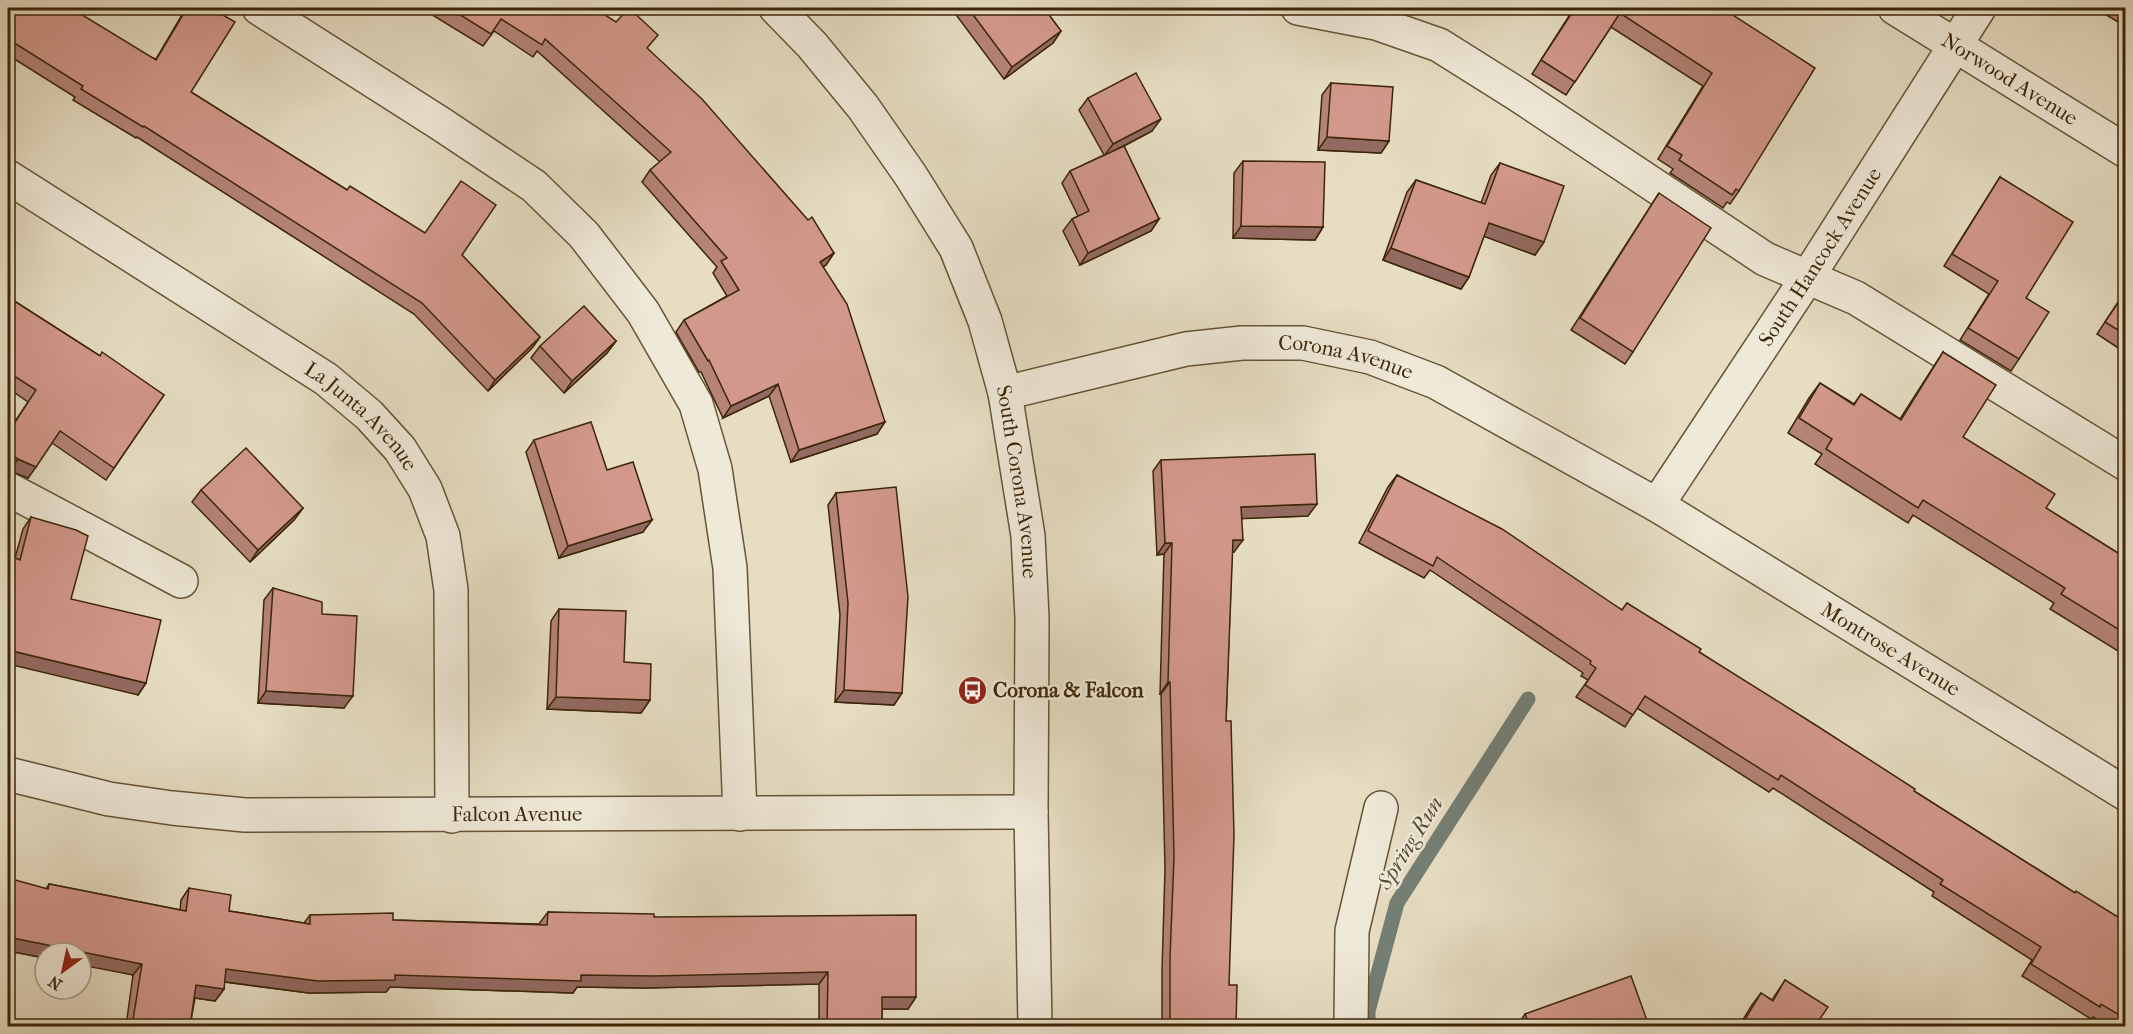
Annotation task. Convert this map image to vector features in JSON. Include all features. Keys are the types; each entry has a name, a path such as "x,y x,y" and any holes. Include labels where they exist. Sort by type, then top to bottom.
{"street":[{"path":"259,8 534,186 584,235 643,312 696,404 715,469 730,568 740,814"},
{"name":"South Corona Avenue","path":"776,8 813,45 863,107 911,176 956,248 985,321 1005,393 1028,537 1032,618 1031,812 1035,1026"},
{"path":"1298,8 1376,23 1439,45 1517,94 1765,259 1856,298 2126,464"},
{"name":"Norwood Avenue","path":"1895,8 2126,151"},
{"name":"South Hancock Avenue","path":"1657,505 1807,278 1979,8"},
{"name":"La Junta Avenue","path":"8,177 326,379 369,415 400,449 425,489 443,536 451,590 452,816"},
{"name":"Corona Avenue","path":"1005,393 1186,350 1242,343 1303,344 1370,357 1436,382 1657,505"},
{"path":"8,489 181,581"},
{"name":"Montrose Avenue","path":"1657,505 2126,794"},
{"name":"Falcon Avenue","path":"8,774 109,799 245,815 1031,812"},
{"path":"1351,1026 1352,931 1381,808"}],"building":[{"path":"8,8 71,8 156,60 187,8 211,8 235,22 191,92 347,190 350,186 425,233 461,181 496,205 462,255 540,337 495,380 422,303 144,126 81,89 83,86 8,39"},
{"path":"449,8 594,8 616,22 629,8 658,35 647,48 702,99 808,220 812,217 834,253 820,262 847,304 885,422 799,450 778,384 731,406 709,360 684,320 739,290 721,261 727,258 650,170 671,152 545,39 542,45 501,19 491,34"},
{"path":"968,8 1044,8 1061,31 1012,67"},
{"path":"1575,8 1722,8 1815,68 1739,191 1736,189 1732,195 1679,160 1682,155 1667,146 1712,73 1620,13 1575,82 1541,60"},
{"path":"1136,73 1161,119 1113,144 1088,98"},
{"path":"1331,83 1393,87 1389,141 1327,137"},
{"path":"1124,146 1159,219 1088,253 1072,219 1089,211 1070,171"},
{"path":"1243,161 1325,162 1323,227 1241,226"},
{"path":"1500,163 1564,186 1544,242 1489,223 1469,277 1391,248 1416,180 1485,204"},
{"path":"2000,177 2073,222 2026,298 2049,312 2019,359 1968,328 1998,281 1952,254"},
{"path":"1659,193 1711,228 1633,352 1580,318"},
{"path":"2126,291 2126,335 2105,322"},
{"path":"8,297 100,356 102,352 164,395 114,468 60,431 36,467 8,453 8,433 36,390 8,372"},
{"path":"584,306 616,341 572,381 540,346"},
{"path":"1943,352 1996,385 1963,437 2055,494 2046,508 2126,558 2126,634 2061,594 2065,588 1923,500 1918,508 1826,449 1832,439 1799,418 1820,383 1854,405 1861,394 1901,420"},
{"path":"591,422 607,470 633,462 652,520 568,546 534,440"},
{"path":"246,448 303,508 258,550 201,490"},
{"path":"1315,454 1317,504 1241,507 1243,540 1233,540 1226,721 1231,721 1234,835 1229,985 1237,985 1236,1026 1170,1026 1174,857 1170,682 1168,682 1172,543 1165,543 1161,460"},
{"path":"1397,475 1502,529 1622,610 1627,603 1701,649 1699,652 1915,789 1914,791 2075,893 2076,891 2126,922 2126,1019 2101,1004 2100,1007 2031,964 2041,947 1940,884 1943,880 1781,775 1778,780 1645,696 1633,715 1585,685 1596,668 1590,664 1591,661 1437,557 1433,566 1368,531"},
{"path":"896,487 908,597 902,693 844,690 848,603 836,493"},
{"path":"31,517 76,530 88,536 71,599 161,620 146,683 8,650 8,555 20,560"},
{"path":"273,588 322,602 322,614 357,616 353,696 266,691"},
{"path":"559,609 626,611 624,662 651,664 650,700 556,697"},
{"path":"8,878 48,889 49,884 186,911 189,888 231,895 229,911 310,924 310,915 393,913 393,920 547,925 548,912 654,914 654,917 916,915 916,997 882,997 882,1026 827,1026 828,972 654,976 581,975 581,981 395,975 395,980 318,981 226,969 224,989 196,985 190,1026 132,1026 142,964 93,954 93,941 33,942 8,937"},
{"path":"1631,976 1649,1026 1530,1026 1525,1014"},
{"path":"1785,980 1828,1007 1815,1026 1741,1026 1761,993 1773,1001"}],"waterway":[{"name":"Spring Run","path":"1368,1026 1368,1011 1397,903 1528,699"}],"place":[{"name":"Corona & Falcon","path":"972,690"}]}
